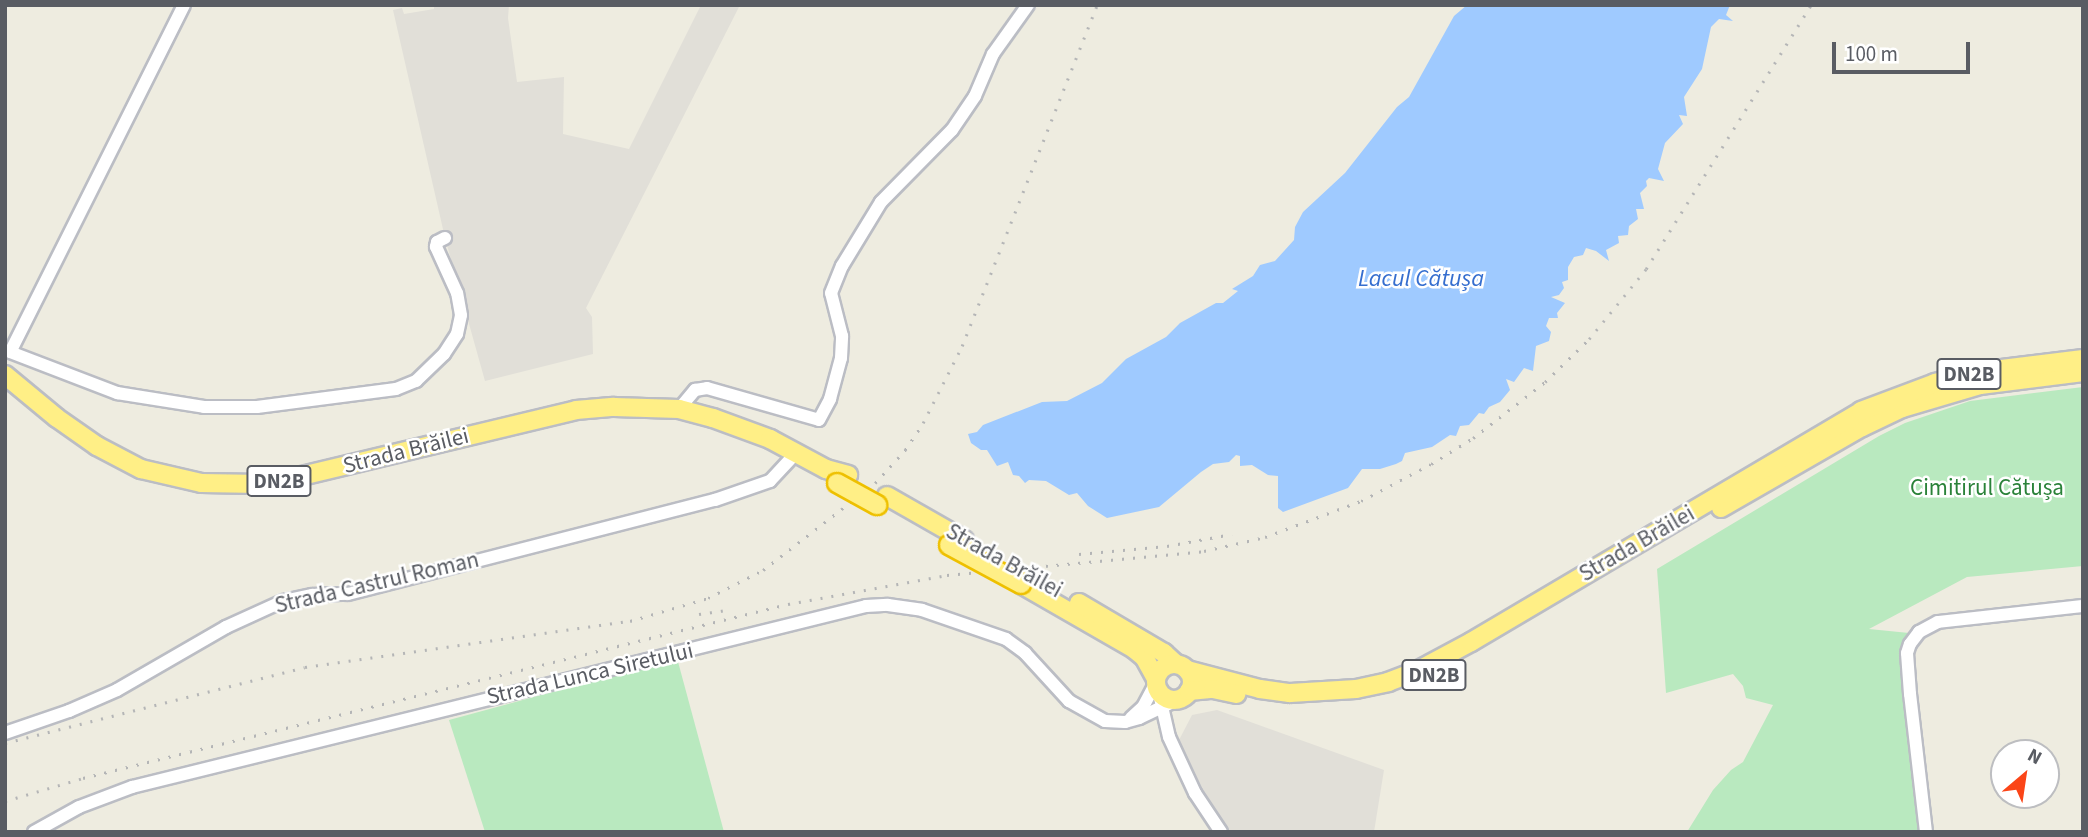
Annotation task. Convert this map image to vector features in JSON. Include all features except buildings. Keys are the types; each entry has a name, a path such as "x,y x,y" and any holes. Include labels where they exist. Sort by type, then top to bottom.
{"highway":[{"path":"2080,364 2083,342"},
{"name":"Strada Brăilei","path":"5,375 66,425 119,458 167,477 232,485 289,479 576,410 614,407 679,409 737,426 796,453 1027,581 1164,653 1182,667 1260,689 1290,692 1356,690 1388,682 1453,652 1861,411 1935,383 1977,372 2080,364"},
{"name":"Strada Brăilei","path":"1185,695 1213,689 1258,699 1324,703 1372,697 1411,685 1457,662 1862,426 1939,395 2080,364"},
{"name":"Strada Brăilei","path":"1027,581 1134,649 1144,657 1157,684"},
{"path":"1157,684 1161,669 1182,667 1191,678 1185,695"},
{"name":"DN2B","path":"1157,684 1165,697 1185,695"}],"street":[{"path":"184,5 8,356 117,393 204,407 257,407 396,389 416,381 444,354 457,334 461,315 457,293 436,247 440,239 445,238"},
{"path":"679,409 695,390 707,388 819,421 830,398 841,358 842,336 831,293 842,266 881,202 952,130 975,96 993,54 1028,5"},
{"name":"Strada Castrul Roman","path":"5,733 69,711 117,690 226,627 276,604 312,596 348,594 661,511 715,500 770,481 796,453"},
{"name":"Strada Lunca Siretului","path":"34,832 79,807 132,787 866,606 922,610 999,635 1017,646 1077,707 1104,721 1149,723 1169,737"},
{"path":"1926,832 1910,694 1907,653 1910,644 1919,632 1938,622 2083,606"},
{"path":"1157,684 1169,737 1198,799 1221,832"},
{"path":"1125,722 1139,712 1157,684"},
{"path":"1125,722 1161,710 1185,695"},
{"path":"1169,737 1174,717 1185,695"}],"shaded area":[{"path":"434,5 509,5 508,18 517,82 564,77 563,134 629,149 701,5 740,5 586,308 592,317 593,354 485,381 445,238 393,10 402,8 404,14 434,9"},
{"path":"1217,710 1384,770 1374,832 1230,832 1197,784 1178,742 1192,715"}],"green space":[{"name":"Cimitirul Cătușa","path":"2083,387 2083,566 1967,577 1869,629 1909,633 1899,653 1919,832 1687,832 1713,790 1731,770 1743,762 1773,705 1746,698 1743,686 1733,674 1666,693 1657,569 1905,423 1970,401"},
{"path":"677,658 724,832 485,832 449,720"}],"water":[{"name":"Lacul Cătușa","path":"1467,5 1730,5 1726,15 1733,21 1719,19 1711,27 1702,69 1684,97 1687,116 1679,115 1683,124 1665,143 1658,169 1664,181 1649,178 1646,181 1647,186 1640,193 1644,209 1636,209 1638,219 1629,226 1628,235 1618,236 1619,243 1606,250 1609,261 1596,251 1586,248 1583,255 1574,257 1568,267 1568,280 1562,282 1564,288 1559,295 1551,297 1565,303 1557,313 1558,318 1549,318 1546,326 1551,332 1549,341 1536,346 1533,371 1524,368 1514,382 1506,379 1510,390 1500,402 1489,407 1484,414 1479,413 1469,425 1460,426 1456,436 1450,435 1432,447 1405,453 1402,461 1396,464 1380,469 1362,469 1348,488 1283,512 1278,508 1278,476 1268,475 1252,465 1240,466 1240,456 1236,455 1229,462 1213,464 1201,472 1159,507 1107,518 1088,506 1077,493 1069,495 1046,481 1029,480 1025,483 1019,476 1013,475 1008,462 997,466 987,450 981,450 971,443 968,434 977,432 983,425 1042,402 1067,401 1102,383 1126,359 1166,337 1180,323 1216,303 1223,303 1238,291 1232,289 1253,276 1260,265 1275,261 1294,240 1295,227 1303,212 1345,173 1397,107 1409,97 1454,16"}],"railway":[{"path":"5,743 305,667 630,621 708,598 763,570 875,483 905,450 923,423 962,346 1097,5"},
{"path":"5,801 83,778 788,604 947,575 1204,551 1265,537 1361,501 1473,438 1545,382 1589,339 1646,269 1811,5"},
{"path":"1079,554 1167,546 1232,534"},
{"path":"699,614 727,610"}]}
